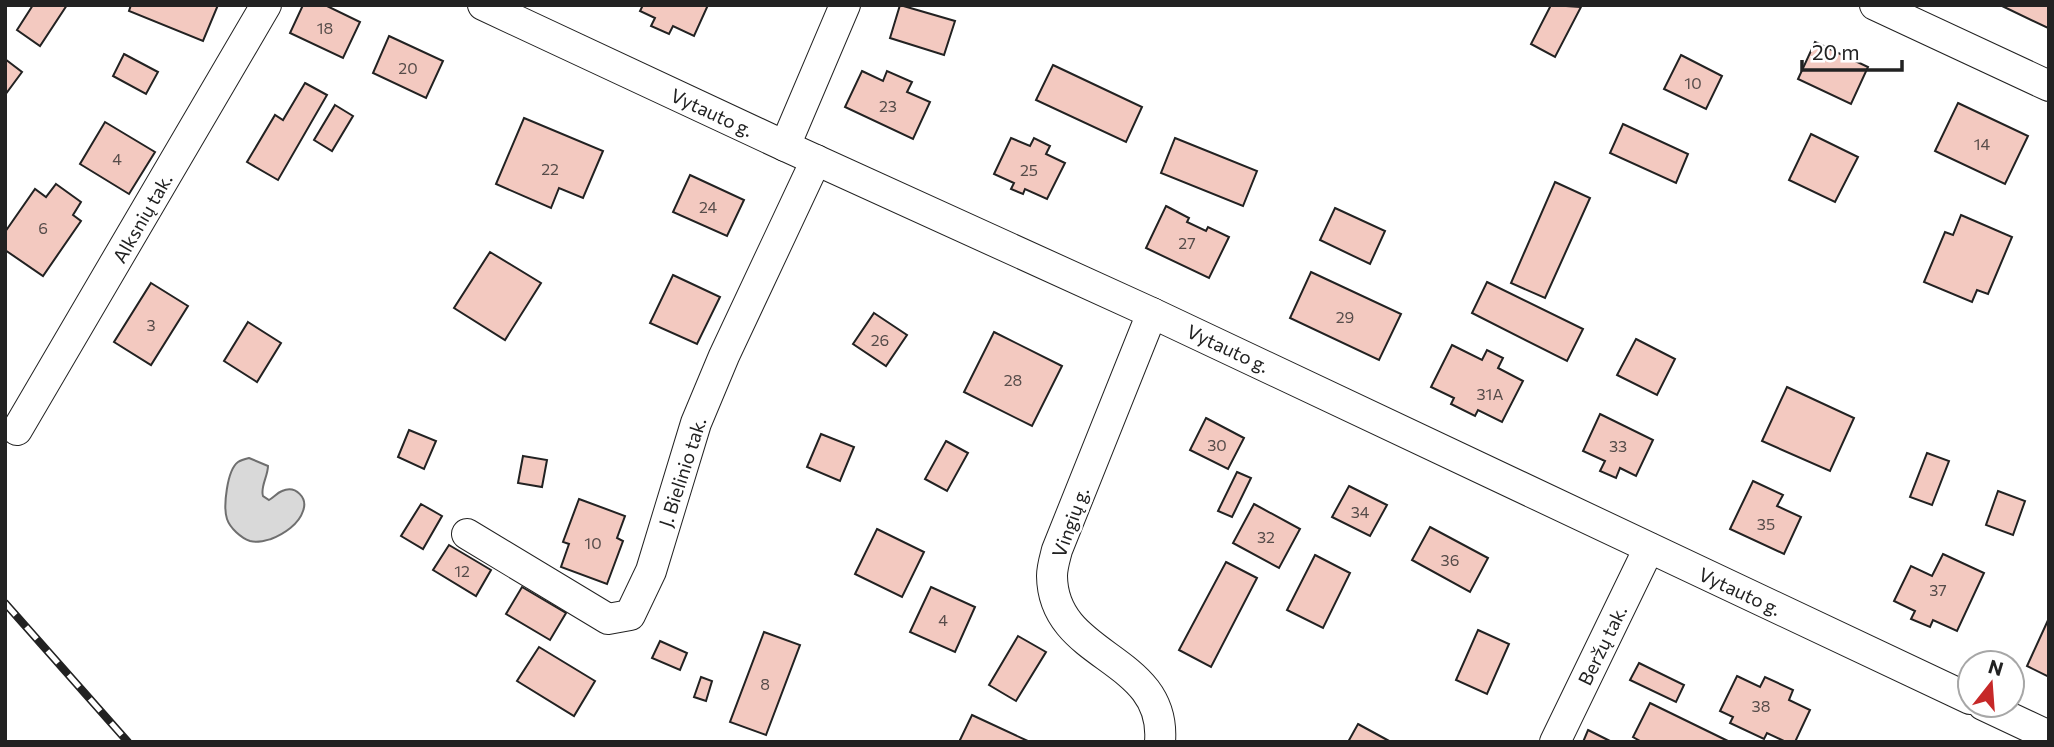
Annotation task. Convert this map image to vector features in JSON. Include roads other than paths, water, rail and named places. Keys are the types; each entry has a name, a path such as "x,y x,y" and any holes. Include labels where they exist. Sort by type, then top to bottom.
{"street":[{"name":"Alksnių tak.","path":"18,430 266,5"},
{"name":"Vytauto g.","path":"482,5 1152,313 1956,692"},
{"path":"785,146 845,5"},
{"path":"1875,5 2049,86"},
{"name":"J. Bielinio tak.","path":"467,534 608,618 629,615 651,572 696,423 724,356 816,160"},
{"name":"Vingių g.","path":"1152,313 1057,550 1052,575 1055,599 1064,620 1092,647 1135,677 1154,701 1161,727 1160,742"},
{"name":"Beržų tak.","path":"1555,742 1649,548"},
{"path":"2013,719 2049,736"}],"railway":[{"path":"5,603 128,742"}]}
